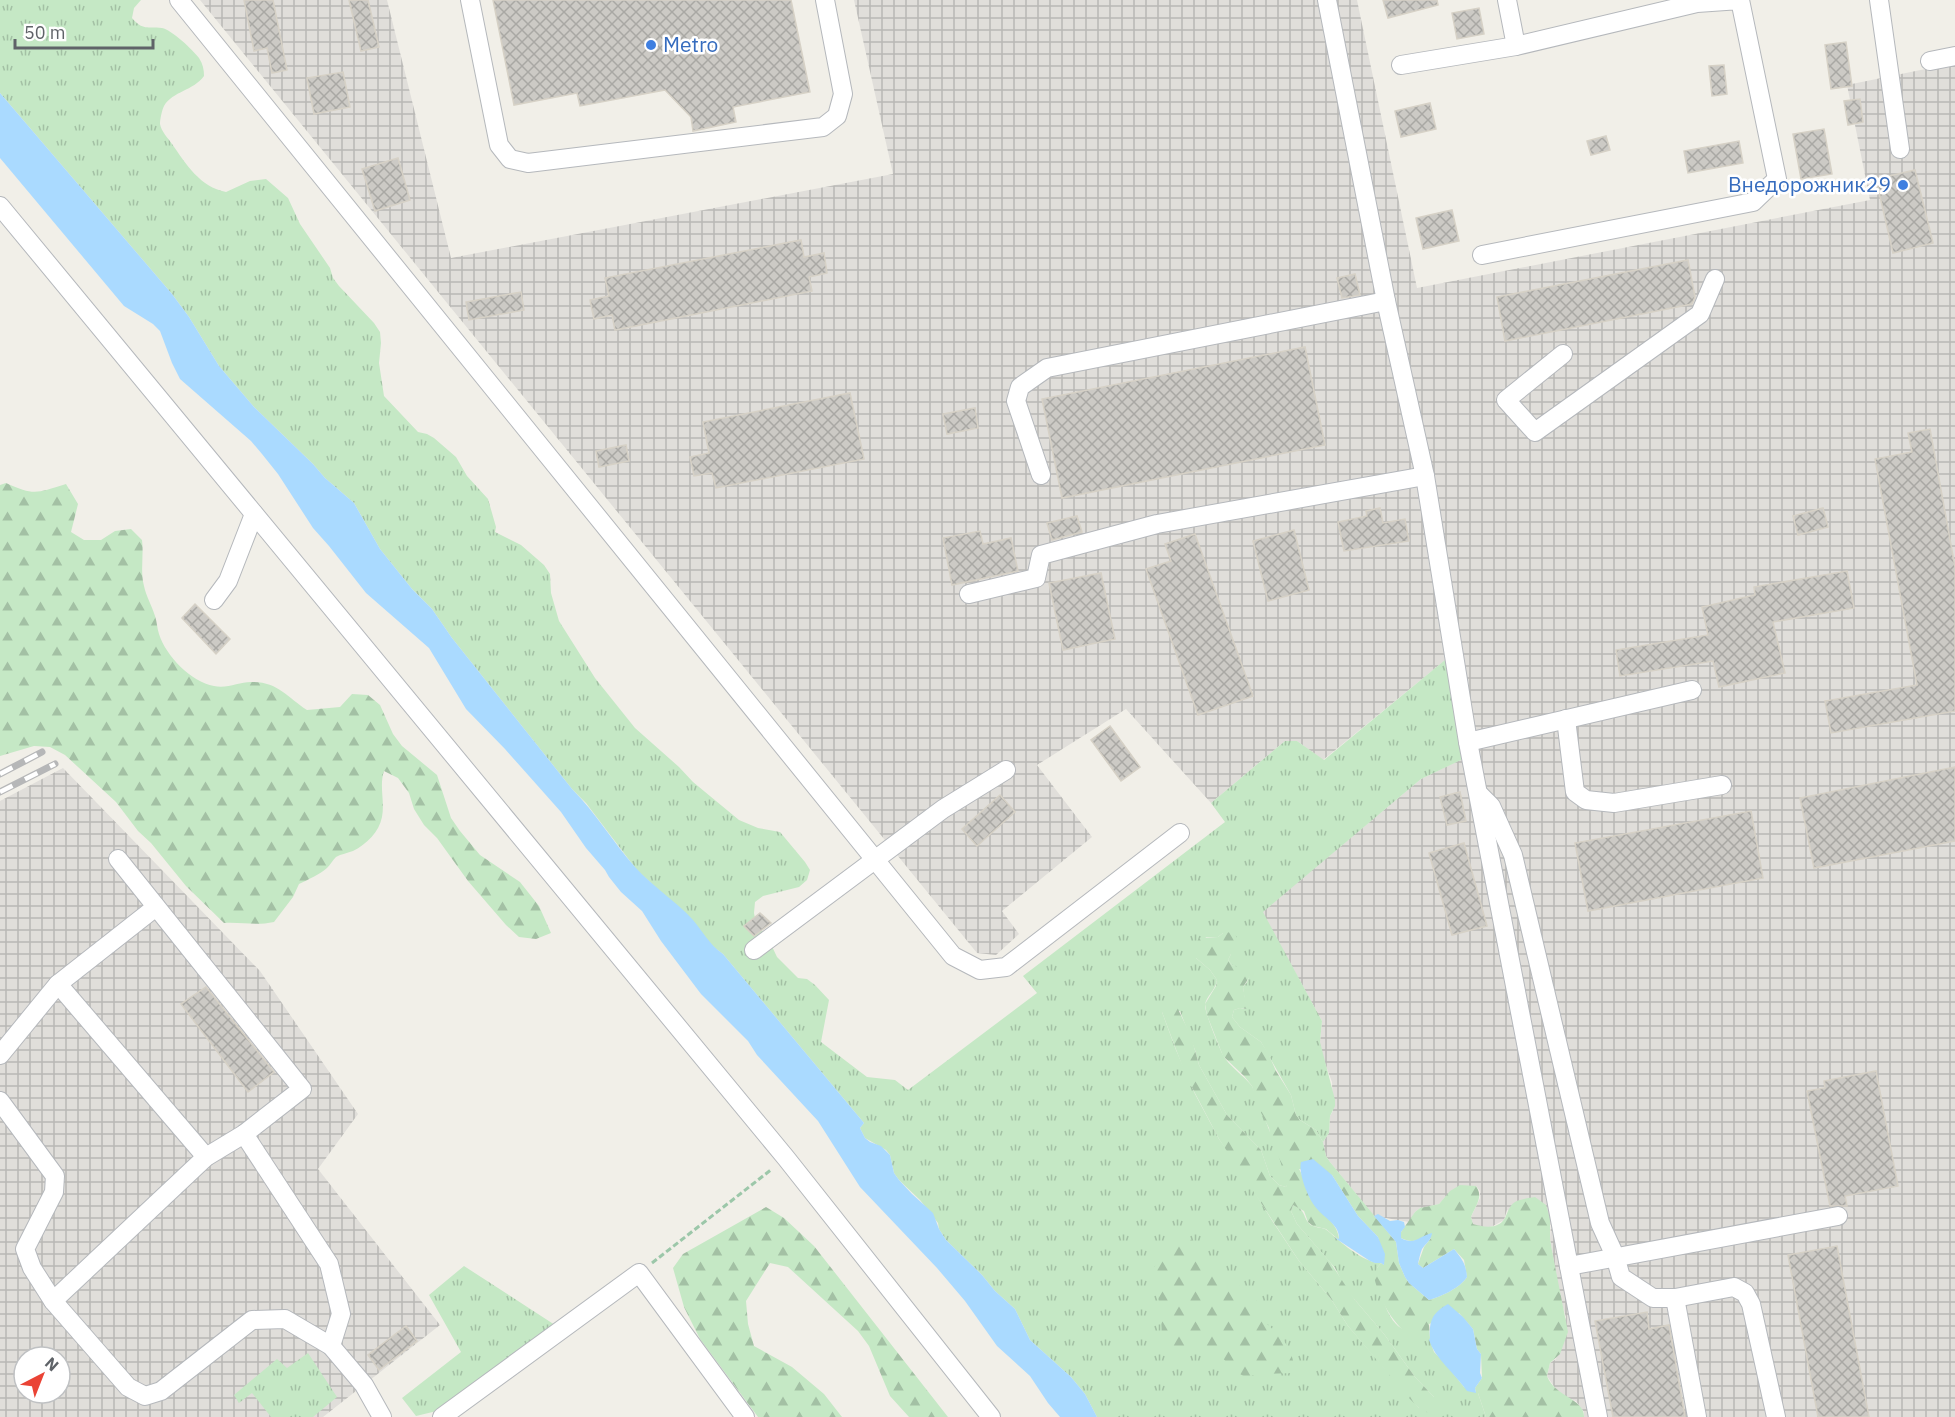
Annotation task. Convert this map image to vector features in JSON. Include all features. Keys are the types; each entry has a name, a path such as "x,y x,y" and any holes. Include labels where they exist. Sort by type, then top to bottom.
{"street":[{"path":"179,0 953,956 980,970 1006,967 1180,833"},
{"path":"470,0 499,145 510,159 528,163 823,127 837,116 843,94 825,0"},
{"path":"1328,0 1386,301 1425,476 1477,791 1598,1417"},
{"path":"1507,0 1516,46"},
{"path":"1401,65 1516,46 1697,2 1740,0 1777,179 1754,202 1482,255"},
{"path":"1879,0 1900,149"},
{"path":"1930,61 1955,56"},
{"path":"0,206 786,1158 992,1417"},
{"path":"1563,354 1506,400 1535,432 1700,314 1715,279"},
{"path":"1041,475 1016,401 1020,387 1047,368 1386,301"},
{"path":"969,594 1036,578 1041,555 1157,524 1425,476"},
{"path":"214,600 228,581 254,514"},
{"path":"1468,742 1692,690"},
{"path":"1566,719 1575,792 1586,800 1614,803 1722,785"},
{"path":"754,950 943,809 1005,770"},
{"path":"1477,791 1491,806 1513,855 1600,1223 1622,1276 1653,1298 1675,1298 1734,1287 1745,1293 1751,1304 1776,1417"},
{"path":"53,1301 206,1157 244,1134 302,1089 118,859"},
{"path":"0,1055 58,984 156,907"},
{"path":"58,984 206,1157"},
{"path":"0,1101 56,1176 54,1192 26,1249 32,1268 53,1301 128,1387 145,1396 161,1391 252,1320 285,1319 331,1346 364,1385 382,1417"},
{"path":"244,1134 329,1264 341,1314 331,1346"},
{"path":"1569,1266 1838,1216"},
{"path":"442,1417 639,1273 746,1417"},
{"path":"1675,1298 1697,1417"}],"path":[{"path":"639,1273 786,1158"}],"shaded area":[{"path":"200,0 387,0 451,258 893,174 854,0 1357,0 1417,288 1870,200 1847,85 1955,63 1955,1417 1584,1417 1584,1412 1576,1401 1565,1397 1547,1376 1550,1363 1556,1359 1566,1317 1559,1295 1550,1239 1551,1225 1507,1210 1504,1220 1493,1226 1486,1228 1473,1224 1471,1217 1480,1198 1480,1191 1476,1186 1446,1196 1439,1204 1420,1208 1409,1222 1374,1216 1330,1162 1323,1142 1329,1133 1330,1116 1333,1111 1332,1082 1320,1042 1322,1021 1262,912 1421,779 1462,759 1444,661 1323,760 1297,741 1285,741 1211,803 1126,709 1037,765 1092,837 1002,911 1019,934 996,955 977,953"},
{"path":"63,768 260,971 358,1114 318,1169 440,1325 323,1417 0,1417 0,801"}],"green space":[{"path":"0,0 141,0 134,8 132,18 139,25 162,28 171,32 199,58 204,76 194,85 172,97 164,106 160,124 163,132 188,167 209,185 226,192 250,181 266,179 288,198 300,224 330,268 333,278 380,332 379,363 384,396 418,432 434,438 456,457 467,476 488,499 496,527 495,532 521,545 544,565 550,574 551,593 559,621 595,678 635,728 693,782 739,820 758,828 780,832 805,862 810,870 807,880 799,887 763,896 755,902 756,923 768,938 777,957 798,978 807,979 829,1000 821,1042 867,1077 895,1080 908,1090 1037,993 1023,976 1225,822 1211,803 1285,741 1297,741 1324,760 1445,660 1463,759 1421,779 1263,912 1322,1021 1320,1042 1335,1100 1330,1116 1329,1133 1323,1142 1316,1130 1296,1115 1291,1095 1261,1042 1240,1027 1232,1017 1234,1010 1246,1009 1243,987 1250,975 1232,965 1228,960 1231,954 1223,933 1218,937 1206,937 1196,958 1210,970 1217,980 1205,1005 1207,1015 1225,1059 1252,1086 1289,1181 1286,1187 1279,1185 1270,1176 1261,1150 1227,1115 1199,1065 1180,1011 1162,1012 1195,1094 1219,1139 1299,1261 1331,1299 1348,1326 1419,1408 1434,1397 1415,1377 1384,1334 1345,1288 1335,1268 1297,1224 1291,1211 1293,1205 1300,1209 1311,1225 1323,1228 1364,1258 1381,1263 1377,1268 1381,1291 1393,1320 1405,1330 1429,1338 1434,1352 1464,1387 1478,1393 1486,1417 1097,1417 1085,1394 1071,1377 1030,1340 1015,1309 946,1240 938,1223 894,1173 890,1155 886,1150 865,1138 860,1128 864,1123 723,954 708,943 699,929 636,869 586,803 572,789 452,638 432,609 412,589 380,549 354,503 325,478 254,407 219,366 172,294 0,93"},
{"path":"6,483 23,490 36,492 66,484 78,504 71,532 84,540 101,540 115,531 131,529 142,540 143,580 162,642 180,667 205,684 219,687 251,682 268,684 307,710 340,707 352,694 368,695 380,705 393,734 402,746 437,775 451,818 460,831 480,855 520,882 539,906 551,933 536,939 519,937 506,925 468,881 437,838 424,825 414,809 409,793 398,778 384,771 382,817 378,828 368,841 353,851 336,857 324,870 299,884 293,897 274,922 224,923 186,886 116,802 65,755 50,747 34,746 0,756 0,485"},
{"path":"1231,932 1239,943 1237,950 1228,960 1232,965 1238,967 1241,962 1247,961 1252,964 1254,970 1243,987 1247,1009 1234,1010 1232,1017 1240,1027 1261,1042 1291,1095 1296,1115 1316,1130 1330,1162 1396,1242 1399,1263 1409,1283 1429,1300 1450,1291 1467,1277 1464,1260 1454,1249 1423,1268 1418,1264 1424,1247 1431,1238 1412,1241 1401,1238 1401,1232 1415,1212 1420,1208 1439,1204 1450,1191 1460,1185 1476,1186 1478,1190 1478,1201 1471,1217 1473,1224 1477,1225 1490,1227 1502,1222 1511,1205 1519,1200 1535,1197 1546,1205 1550,1218 1550,1239 1568,1332 1560,1354 1550,1363 1547,1376 1556,1389 1580,1406 1584,1417 1486,1417 1475,1388 1482,1378 1481,1354 1477,1349 1473,1329 1459,1313 1429,1324 1430,1339 1423,1342 1405,1332 1398,1325 1385,1306 1374,1277 1381,1263 1384,1265 1378,1237 1358,1216 1332,1175 1299,1169 1310,1197 1333,1224 1339,1240 1326,1229 1313,1226 1308,1222 1304,1211 1293,1205 1291,1211 1297,1224 1330,1262 1355,1300 1384,1334 1415,1377 1434,1397 1438,1412 1432,1415 1419,1408 1409,1398 1348,1326 1331,1299 1299,1261 1219,1139 1186,1076 1162,1012 1169,1003 1176,1005 1191,1036 1199,1065 1227,1115 1261,1150 1270,1176 1279,1185 1286,1187 1288,1181 1269,1128 1257,1105 1252,1086 1223,1056 1207,1015 1205,1004 1217,980 1193,953 1192,947 1200,938 1218,937 1223,933"},
{"path":"766,1207 784,1218 814,1246 948,1417 909,1417 890,1396 869,1346 858,1331 788,1267 770,1263 746,1301 748,1324 754,1346 792,1367 824,1394 842,1417 758,1417 700,1339 684,1307 673,1268 683,1254"},
{"path":"1180,1227 1190,1239 1201,1245 1216,1272 1233,1280 1259,1303 1267,1324 1282,1338 1290,1350 1294,1364 1293,1373 1259,1374 1245,1377 1235,1371 1213,1348 1199,1345 1187,1352 1174,1355 1162,1342 1161,1312 1153,1268 1169,1249 1169,1232 1173,1228"},
{"path":"464,1266 555,1325 441,1410 416,1416 402,1398 461,1352 429,1295"},
{"path":"308,1353 337,1397 313,1417 271,1417 252,1393 239,1403 234,1395 277,1359 287,1368"}],"water":[{"path":"0,93 172,294 219,366 254,407 325,478 354,503 380,549 412,589 432,609 452,638 627,857 642,874 693,920 710,942 723,954 864,1123 860,1128 865,1138 881,1146 890,1155 894,1173 933,1213 946,1240 1015,1309 1030,1340 1071,1377 1085,1394 1097,1417 1060,1417 1030,1376 997,1346 965,1301 937,1268 860,1187 818,1121 757,1055 748,1041 701,994 661,941 642,911 621,892 561,812 466,709 429,648 366,593 313,528 278,474 251,441 180,379 160,331 124,306 0,158"},
{"path":"1313,1159 1332,1175 1358,1216 1378,1237 1385,1254 1384,1265 1370,1261 1335,1238 1339,1239 1337,1230 1315,1206 1303,1180 1301,1162"},
{"path":"1378,1214 1390,1221 1404,1222 1405,1227 1401,1232 1401,1238 1406,1240 1414,1241 1432,1233 1420,1256 1418,1264 1423,1268 1454,1249 1463,1262 1467,1277 1450,1291 1429,1300 1405,1277 1399,1263 1396,1242 1374,1216"},
{"path":"1448,1304 1473,1329 1477,1349 1481,1354 1482,1378 1475,1388 1476,1393 1467,1391 1440,1359 1429,1340 1433,1318"}],"building":[{"path":"244,0 273,0 287,70 272,73 267,48 254,51"},
{"path":"349,0 368,0 379,47 361,51"},
{"name":"Metro","path":"493,0 791,0 810,92 733,107 736,122 693,131 691,117 665,90 580,106 577,93 514,105"},
{"path":"1383,0 1437,0 1438,5 1388,18"},
{"path":"1479,8 1484,34 1457,39 1452,13"},
{"path":"1846,42 1852,86 1831,89 1825,45"},
{"path":"1724,65 1727,94 1712,96 1709,66"},
{"path":"343,72 350,107 314,114 307,78"},
{"path":"1860,99 1863,122 1848,125 1844,101"},
{"path":"1430,103 1436,129 1401,137 1395,111"},
{"path":"1824,129 1832,174 1801,179 1793,134"},
{"path":"1606,136 1610,150 1591,155 1587,141"},
{"path":"1739,141 1743,163 1688,173 1684,151"},
{"path":"398,158 410,200 375,211 362,169"},
{"path":"1915,170 1933,243 1893,253 1876,179"},
{"path":"1452,210 1459,241 1423,249 1416,218"},
{"path":"801,240 804,257 824,253 827,273 809,277 812,291 615,330 612,315 594,319 590,300 609,296 605,278"},
{"path":"1688,260 1695,297 1692,304 1505,341 1497,297"},
{"path":"1355,274 1360,295 1342,298 1337,278"},
{"path":"521,292 524,310 469,320 466,302"},
{"path":"1305,347 1325,445 1062,498 1042,399"},
{"path":"850,393 864,459 716,488 712,473 694,476 690,457 709,453 703,422"},
{"path":"975,408 978,428 947,434 943,414"},
{"path":"1930,429 1955,567 1955,711 1831,733 1825,701 1917,685 1875,459 1912,452 1908,433"},
{"path":"626,445 629,461 599,467 596,451"},
{"path":"1380,508 1383,523 1405,519 1409,541 1344,551 1338,522 1367,516 1366,511"},
{"path":"1823,508 1828,527 1798,535 1793,516"},
{"path":"1077,516 1082,532 1052,540 1047,523"},
{"path":"1294,530 1309,590 1268,601 1253,541"},
{"path":"980,531 983,544 1011,538 1018,571 952,585 943,538"},
{"path":"1195,534 1253,696 1198,715 1146,569 1171,561 1165,544"},
{"path":"1847,571 1854,608 1773,622 1785,673 1719,687 1713,661 1620,676 1616,650 1708,635 1702,607 1755,595 1754,587"},
{"path":"1101,573 1115,639 1063,650 1049,583"},
{"path":"195,604 230,639 216,654 182,618"},
{"path":"1110,726 1140,767 1121,781 1091,740"},
{"path":"1955,767 1955,841 1814,868 1800,798"},
{"path":"1460,792 1466,821 1447,825 1440,797"},
{"path":"1000,795 1015,812 977,846 962,829"},
{"path":"1751,811 1763,878 1588,911 1575,843"},
{"path":"1464,843 1487,926 1452,935 1429,853"},
{"path":"760,913 771,923 754,936 744,926"},
{"path":"206,987 274,1072 248,1092 181,1004"},
{"path":"1876,1071 1898,1186 1845,1196 1847,1206 1830,1206 1807,1091 1825,1088 1824,1081"},
{"path":"1837,1246 1869,1417 1818,1417 1788,1255"},
{"path":"1647,1312 1649,1329 1669,1325 1685,1417 1613,1417 1595,1321"},
{"path":"406,1326 417,1341 379,1370 368,1355"}],"railway":[{"path":"0,774 42,752"},
{"path":"0,792 55,764"}],"place":[{"name":"Metro","path":"651,45"},
{"name":"Внедорожник29","path":"1903,185"}]}
